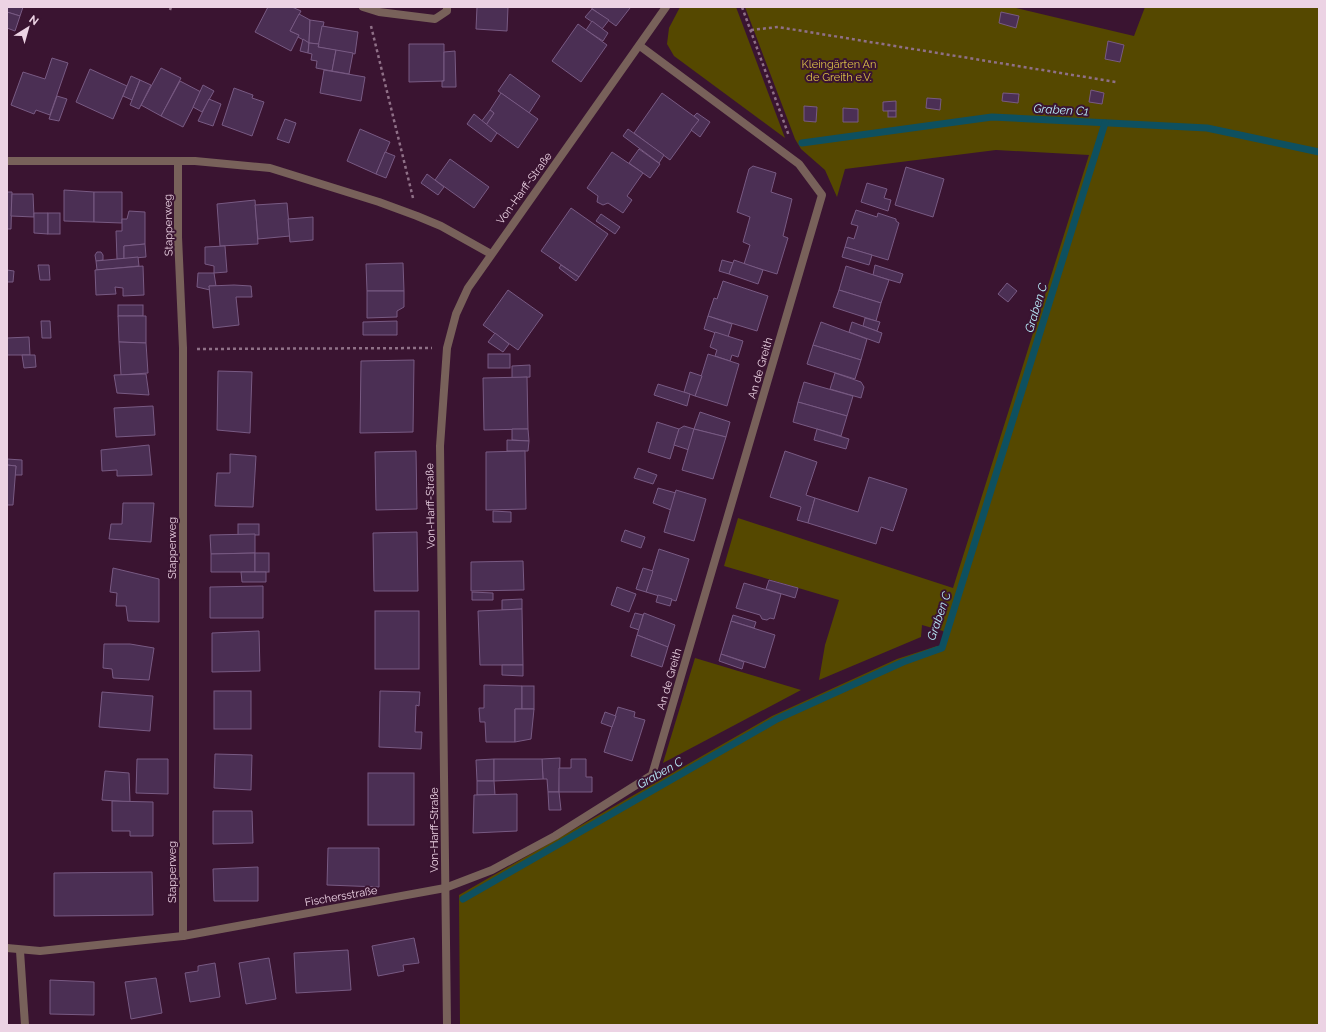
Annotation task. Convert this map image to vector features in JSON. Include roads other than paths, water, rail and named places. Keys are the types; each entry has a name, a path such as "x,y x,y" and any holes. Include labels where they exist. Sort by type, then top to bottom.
{"street":[{"path":"379,12 387,7"},
{"path":"365,8 379,12 435,19 447,11 447,7"},
{"name":"Von-Harff-Straße","path":"447,1025 440,446 447,348 456,314 468,288 640,46 666,7"},
{"name":"An de Greith","path":"640,46 799,164 822,195 652,775"},
{"path":"7,161 178,161 270,168 380,202 417,216 441,226 491,254"},
{"name":"Stapperweg","path":"178,161 178,238 184,348 183,936"},
{"name":"Fischersstraße","path":"7,948 20,951 40,951 183,936 445,888 492,870 555,836 652,775"},
{"path":"20,951 25,1025"}],"waterway":[{"name":"Graben C1","path":"802,143 992,117 1207,128 1319,152"},
{"name":"Graben C","path":"463,899 777,719 903,662 942,648 1105,123"}],"park label":[{"name":"Kleingärten An de Greith e.V.","path":"839,70"}]}
